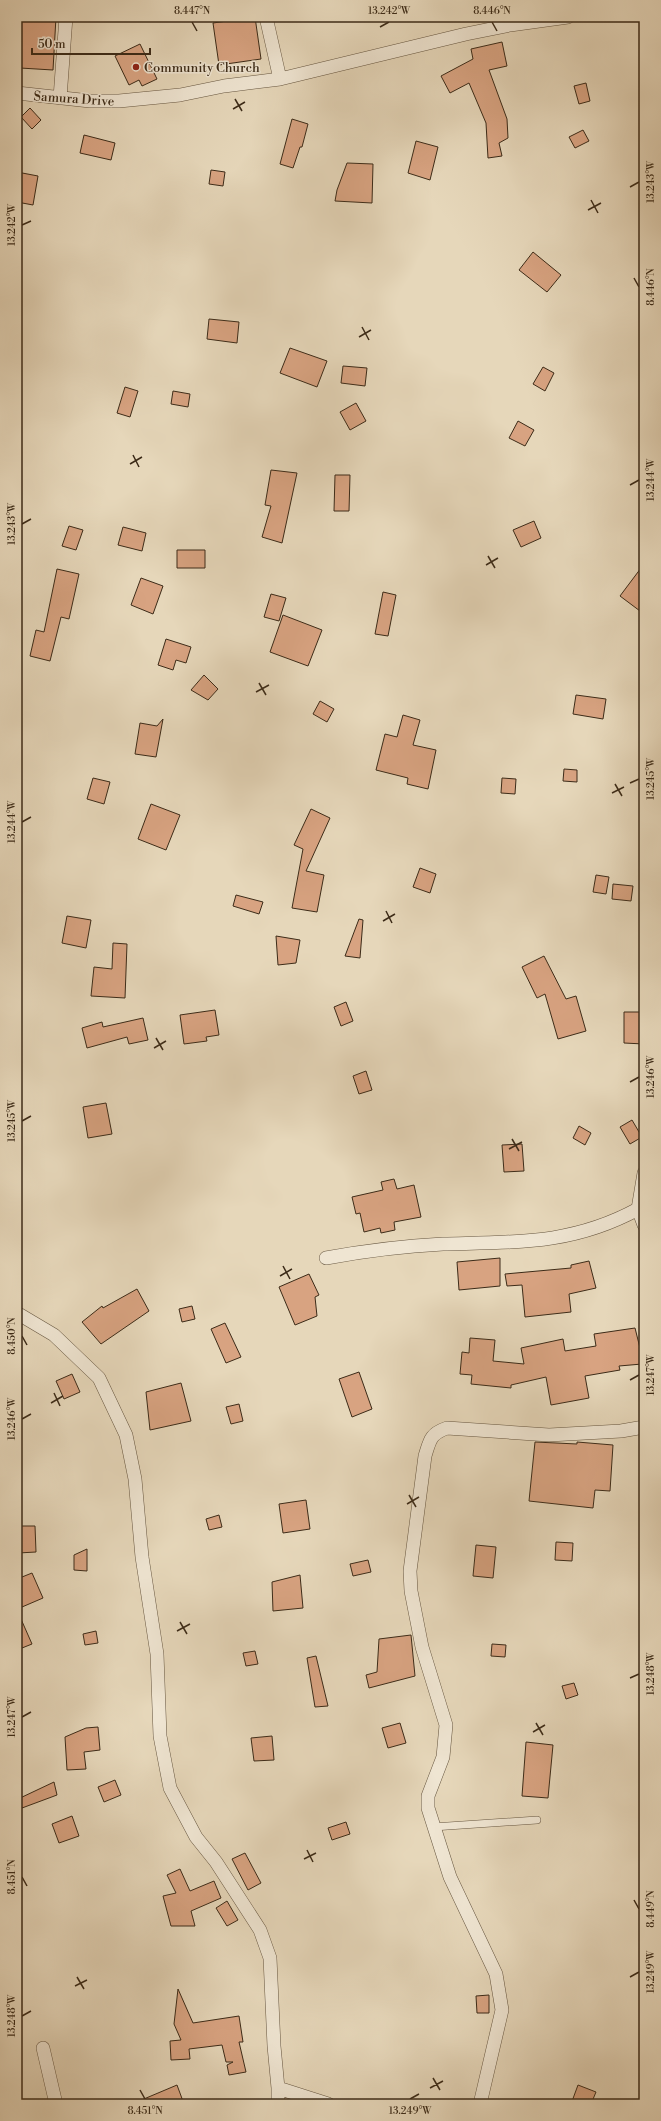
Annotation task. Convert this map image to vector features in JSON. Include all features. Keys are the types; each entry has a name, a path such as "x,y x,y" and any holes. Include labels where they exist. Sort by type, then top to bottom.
{"street":[{"path":"60,98 66,17"},
{"path":"266,17 280,79"},
{"name":"Samura Drive","path":"17,93 90,101 119,101 180,95 224,86 280,79 509,21 568,17"},
{"path":"644,1173 638,1209 644,1225"},
{"path":"326,1258 360,1252 442,1244 519,1243 557,1238 619,1220 638,1209"},
{"path":"17,1313 54,1335 99,1378 126,1435 134,1479 142,1557 157,1654 160,1736 170,1788 196,1837 225,1875 260,1930 270,1958 278,2104"},
{"path":"480,2104 502,2010 496,1974 450,1877 428,1808 428,1796 443,1757 446,1725 422,1647 411,1591 410,1571 425,1456 435,1432 447,1428 549,1434 621,1430 644,1427"},
{"path":"43,2048 56,2104"},
{"path":"278,2088 328,2104"}],"lane":[{"path":"433,1827 537,1820"}],"building":[{"path":"17,17 56,17 53,70 20,68 21,50 17,49"},
{"path":"255,17 261,59 219,65 213,23"},
{"path":"502,42 507,66 489,70 507,119 508,138 499,143 502,156 488,158 486,123 469,83 450,93 441,76 473,59 471,49"},
{"name":"Community Church","path":"140,44 157,79 142,86 139,80 129,85 115,56"},
{"path":"586,83 590,101 579,104 574,86"},
{"path":"30,108 41,120 32,129 21,117"},
{"path":"292,119 308,124 302,147 300,147 293,168 280,164"},
{"path":"583,130 589,141 575,148 569,137"},
{"path":"84,135 115,143 111,160 80,153"},
{"path":"416,141 438,147 430,180 408,173"},
{"path":"347,163 373,164 372,203 335,201 337,190"},
{"path":"211,170 225,172 223,186 209,184"},
{"path":"17,172 38,176 33,205 17,202"},
{"path":"533,252 561,275 547,292 519,270"},
{"path":"209,319 239,322 237,343 207,339"},
{"path":"290,348 327,361 317,387 280,373"},
{"path":"343,366 367,368 365,386 341,383"},
{"path":"543,367 554,373 545,391 533,384"},
{"path":"125,387 138,391 130,417 117,413"},
{"path":"173,391 190,394 188,407 171,404"},
{"path":"356,403 366,421 350,430 340,412"},
{"path":"518,421 534,430 525,446 509,438"},
{"path":"271,470 297,473 282,543 262,537 271,506 265,505"},
{"path":"335,475 350,475 349,511 334,511"},
{"path":"534,521 541,538 521,547 513,530"},
{"path":"69,526 83,530 76,550 62,546"},
{"path":"123,527 146,533 142,551 118,545"},
{"path":"177,550 205,550 205,568 177,568"},
{"path":"644,564 644,614 620,596"},
{"path":"57,569 79,574 69,619 61,617 50,661 30,656 36,630 44,632"},
{"path":"141,578 163,586 153,614 131,605"},
{"path":"383,592 396,595 388,636 375,634"},
{"path":"271,594 286,598 279,621 264,617"},
{"path":"283,615 322,630 308,666 270,652"},
{"path":"166,639 191,647 186,663 176,660 173,670 158,665"},
{"path":"204,675 218,689 208,700 191,690"},
{"path":"576,695 606,699 603,719 573,714"},
{"path":"320,701 334,709 327,722 313,714"},
{"path":"403,715 420,720 413,745 436,750 428,789 407,784 408,778 376,770 385,734 397,737"},
{"path":"163,719 156,757 135,754 140,723 157,726"},
{"path":"564,769 577,770 577,782 563,781"},
{"path":"93,778 110,782 104,804 87,799"},
{"path":"502,778 516,779 515,794 501,793"},
{"path":"151,804 180,815 166,850 138,839"},
{"path":"311,809 330,818 306,871 324,875 317,912 292,908 303,849 294,845"},
{"path":"420,868 436,874 430,893 413,887"},
{"path":"596,875 609,877 606,894 593,892"},
{"path":"613,884 633,886 631,901 612,899"},
{"path":"236,895 263,902 259,914 233,906"},
{"path":"67,916 91,920 86,948 62,943"},
{"path":"359,919 363,920 360,958 345,956"},
{"path":"276,936 300,940 296,963 278,965"},
{"path":"113,943 127,944 125,998 91,996 94,967 112,969"},
{"path":"544,956 566,999 576,996 586,1031 558,1039 545,994 537,998 522,967"},
{"path":"346,1002 353,1021 341,1026 334,1007"},
{"path":"215,1010 219,1035 206,1037 207,1041 184,1044 180,1015"},
{"path":"624,1012 644,1012 644,1044 624,1043"},
{"path":"143,1018 148,1040 129,1044 127,1037 87,1048 82,1028 102,1022 103,1027"},
{"path":"366,1071 372,1090 359,1094 353,1076"},
{"path":"106,1103 112,1134 88,1138 83,1107"},
{"path":"632,1120 642,1137 630,1144 620,1127"},
{"path":"579,1126 591,1133 585,1145 573,1138"},
{"path":"522,1144 524,1171 504,1172 502,1145"},
{"path":"394,1179 397,1189 414,1185 421,1217 394,1222 395,1230 381,1233 380,1228 364,1232 360,1213 356,1214 352,1197 383,1190 381,1182"},
{"path":"500,1258 500,1286 459,1290 457,1262"},
{"path":"589,1261 596,1288 569,1294 571,1312 525,1317 522,1285 507,1286 505,1274 571,1268 571,1265"},
{"path":"309,1274 319,1295 315,1297 317,1316 295,1325 279,1287"},
{"path":"137,1289 149,1311 101,1344 82,1322 102,1306 103,1308"},
{"path":"192,1306 195,1319 182,1322 179,1309"},
{"path":"225,1323 241,1357 226,1363 211,1329"},
{"path":"635,1328 641,1352 642,1364 619,1366 620,1370 585,1376 589,1398 551,1405 546,1377 511,1385 511,1388 471,1384 472,1375 460,1374 462,1352 469,1353 470,1338 495,1340 493,1361 524,1364 521,1348 563,1339 565,1351 596,1346 594,1334"},
{"path":"359,1372 372,1409 352,1417 339,1379"},
{"path":"72,1374 80,1392 64,1399 56,1381"},
{"path":"181,1383 191,1421 150,1430 146,1392"},
{"path":"239,1404 243,1421 231,1424 226,1407"},
{"path":"535,1442 577,1444 577,1442 613,1445 610,1491 595,1490 593,1508 529,1501"},
{"path":"306,1500 310,1529 283,1533 279,1504"},
{"path":"219,1515 222,1527 209,1530 206,1519"},
{"path":"18,1526 35,1526 36,1552 18,1553"},
{"path":"556,1542 573,1543 572,1561 555,1560"},
{"path":"476,1545 496,1547 493,1578 473,1576"},
{"path":"87,1549 87,1571 74,1570 74,1555"},
{"path":"368,1560 371,1572 353,1576 350,1564"},
{"path":"32,1573 43,1598 22,1607 17,1596 17,1579"},
{"path":"300,1575 303,1608 273,1611 272,1582"},
{"path":"17,1610 32,1644 17,1650"},
{"path":"96,1631 98,1643 85,1645 83,1634"},
{"path":"411,1635 415,1676 369,1688 366,1675 377,1672 379,1639"},
{"path":"492,1644 506,1645 505,1657 491,1656"},
{"path":"255,1651 258,1664 246,1666 243,1653"},
{"path":"316,1656 328,1706 315,1707 307,1658"},
{"path":"574,1683 578,1695 566,1699 562,1686"},
{"path":"400,1723 406,1743 388,1748 382,1728"},
{"path":"98,1727 100,1750 84,1752 86,1769 67,1770 65,1737 86,1728"},
{"path":"272,1736 274,1760 254,1761 251,1738"},
{"path":"526,1742 553,1745 548,1798 522,1796"},
{"path":"115,1780 121,1795 104,1802 98,1787"},
{"path":"54,1782 57,1795 22,1808 18,1799"},
{"path":"72,1816 79,1836 59,1843 52,1824"},
{"path":"346,1822 350,1834 332,1840 328,1828"},
{"path":"245,1853 261,1883 248,1890 232,1859"},
{"path":"180,1869 190,1891 214,1881 221,1898 191,1911 195,1926 171,1926 163,1896 176,1893 167,1875"},
{"path":"227,1901 238,1920 227,1926 216,1908"},
{"path":"178,1989 193,2023 239,2016 243,2042 239,2042 246,2072 229,2075 227,2065 233,2062 226,2062 222,2045 189,2049 190,2059 171,2060 170,2041 181,2040 174,2024"},
{"path":"489,1995 489,2013 477,2013 476,1996"},
{"path":"177,2085 184,2104 132,2104"},
{"path":"578,2085 596,2092 591,2104 571,2104"}],"place":[{"name":"Community Church","path":"136,67"}]}
